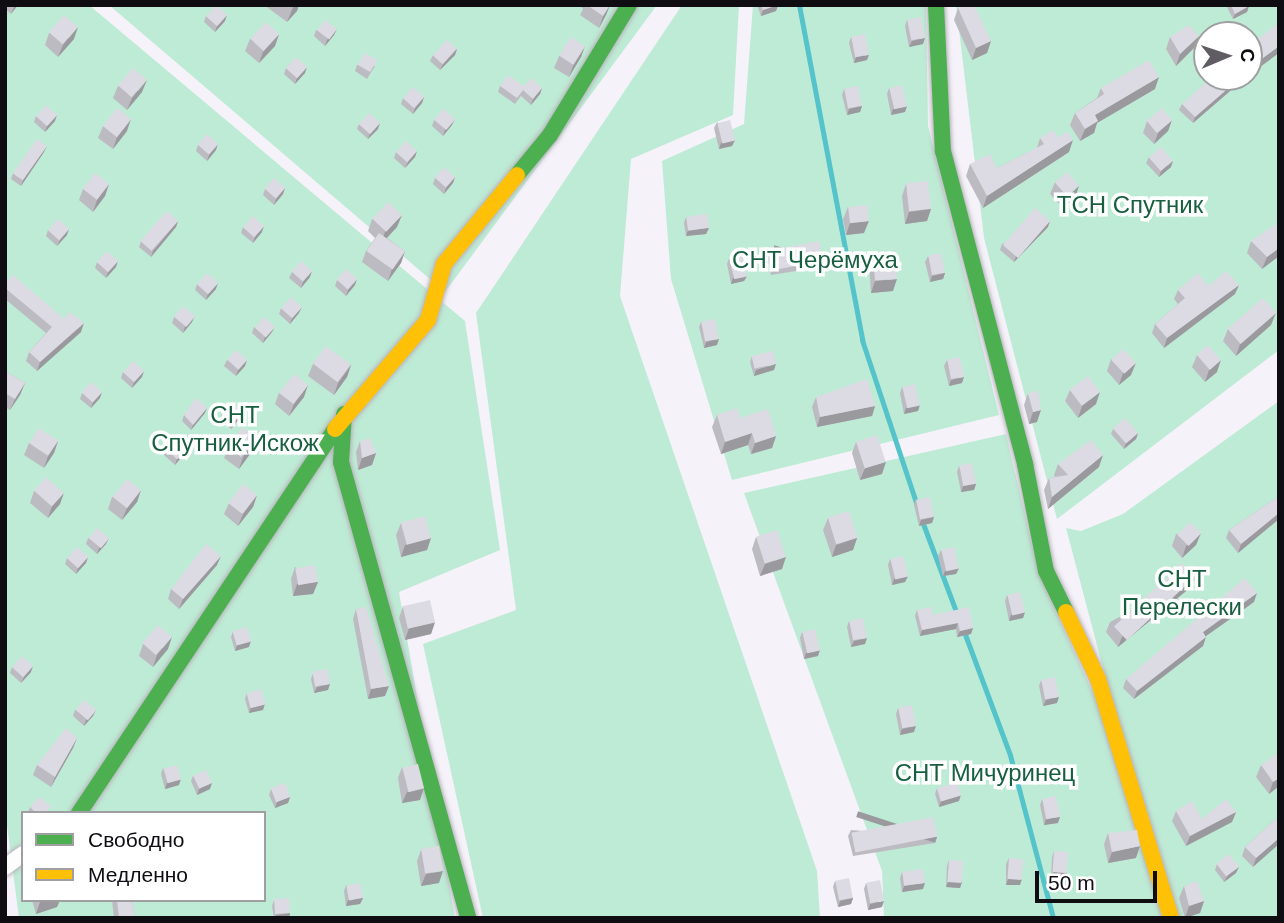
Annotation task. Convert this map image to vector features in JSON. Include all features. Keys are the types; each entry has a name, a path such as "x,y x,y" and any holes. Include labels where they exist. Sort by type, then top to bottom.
{"street":[{"path":"80,811 215,598 344,414 428,320 444,264 550,135 629,5"},
{"path":"936,5 943,151 1046,571 1098,679 1171,918"},
{"path":"344,414 341,462 468,918"},
{"path":"5,867 21,855"}],"green space":[{"name":"СНТ Спутник-Искож","path":"5,5 89,5 465,321 500,550 399,592 455,918 19,918 5,810"},
{"path":"109,5 657,5 445,292"},
{"path":"682,5 739,5 733,115 631,159 620,296 817,871 820,918 483,918 423,644 516,610 476,313"},
{"name":"СНТ Черёмуха","path":"753,5 926,5 928,126 999,415 732,480 671,279 662,161 744,124"},
{"name":"ТСН Спутник","path":"956,5 1279,5 1279,350 1057,519 984,238"},
{"name":"СНТ Перелески","path":"1279,401 1279,918 1179,918 1155,865 1066,528 1081,531 1123,514"},
{"name":"СНТ Мичуринец","path":"1006,434 1039,575 1110,730 1167,918 884,918 882,871 744,493"}],"building":[{"path":"216,5 227,15 217,26 206,16"},
{"path":"587,5 610,5 603,16"},
{"path":"761,5 778,5 763,10"},
{"path":"962,5 974,5 991,41 976,48 958,8"},
{"path":"1231,5 1249,5 1249,6 1235,14"},
{"path":"64,15 78,27 62,44 49,32"},
{"path":"921,17 925,38 911,40 907,20"},
{"path":"325,20 337,29 329,39 317,30"},
{"path":"266,22 279,34 263,51 250,39"},
{"path":"1279,23 1279,46 1263,58 1263,35"},
{"path":"1189,25 1193,29 1193,42 1180,54 1170,37"},
{"path":"865,34 869,55 855,57 851,37"},
{"path":"571,37 585,46 573,65 559,55"},
{"path":"447,40 457,49 443,64 433,56"},
{"path":"365,53 377,60 370,72 358,65"},
{"path":"296,57 307,67 297,78 286,68"},
{"path":"1149,60 1159,77 1095,115 1098,121 1085,129 1075,113 1104,94 1101,88"},
{"path":"133,68 147,80 131,97 118,85"},
{"path":"508,75 524,86 531,78 542,88 533,99 523,90 517,98 500,86"},
{"path":"902,85 907,106 894,109 889,88"},
{"path":"858,86 862,106 848,108 844,89"},
{"path":"413,87 424,97 414,108 403,98"},
{"path":"1196,91 1225,91 1195,117 1182,104"},
{"path":"46,105 57,115 47,126 36,116"},
{"path":"117,108 131,119 117,137 103,126"},
{"path":"1162,108 1172,120 1157,133 1147,121"},
{"path":"443,109 455,119 446,130 434,120"},
{"path":"369,113 380,123 370,134 359,124"},
{"path":"730,120 735,140 722,144 717,123"},
{"path":"1053,130 1058,137 1068,132 1073,140 987,196 970,164 990,154 997,168 1044,144 1040,138"},
{"path":"207,134 218,144 209,154 198,144"},
{"path":"37,139 47,146 23,180 13,173"},
{"path":"406,141 417,151 407,162 396,152"},
{"path":"1161,147 1173,161 1161,171 1149,157"},
{"path":"444,167 455,177 446,187 435,177"},
{"path":"1067,172 1079,186 1067,196 1055,182"},
{"path":"95,173 109,184 97,200 83,189"},
{"path":"274,178 285,188 276,198 265,188"},
{"path":"928,181 931,209 909,211 906,183"},
{"path":"388,202 402,215 386,232 372,219"},
{"path":"867,205 869,221 850,223 848,207"},
{"path":"1035,208 1050,221 1018,258 1003,245"},
{"path":"167,211 178,221 151,251 140,241"},
{"path":"707,214 709,228 688,231 686,217"},
{"path":"253,216 264,226 254,237 243,227"},
{"path":"58,219 69,229 59,240 48,230"},
{"path":"1279,222 1279,248 1267,257 1251,241"},
{"path":"379,233 405,251 393,269 366,251"},
{"path":"819,241 823,261 773,270 769,251"},
{"path":"107,251 118,261 108,272 97,262"},
{"path":"895,251 897,279 875,280 873,253"},
{"path":"941,253 945,273 932,275 928,255"},
{"path":"742,255 747,276 734,279 729,258"},
{"path":"301,261 312,271 303,281 292,271"},
{"path":"346,269 357,279 348,289 337,279"},
{"path":"1226,271 1239,285 1167,338 1155,324 1185,298 1178,290 1198,273 1208,286"},
{"path":"207,273 218,283 208,294 197,284"},
{"path":"13,275 64,319 70,312 84,323 40,362 29,352 52,327 5,288"},
{"path":"291,297 302,307 292,318 281,308"},
{"path":"1263,298 1276,313 1241,344 1228,329"},
{"path":"183,306 195,316 186,327 174,317"},
{"path":"264,317 275,327 266,337 255,327"},
{"path":"715,319 719,339 705,341 701,322"},
{"path":"1208,345 1221,360 1210,370 1197,355"},
{"path":"326,346 351,365 338,382 313,364"},
{"path":"1123,349 1136,363 1124,374 1111,360"},
{"path":"236,350 247,360 238,370 227,360"},
{"path":"773,351 776,364 754,369 752,356"},
{"path":"960,357 964,377 951,379 947,359"},
{"path":"133,361 144,371 134,382 123,372"},
{"path":"5,371 25,383 15,399 5,393"},
{"path":"294,374 308,385 293,404 279,393"},
{"path":"1088,376 1100,392 1082,406 1070,390"},
{"path":"867,379 875,406 820,417 816,397"},
{"path":"91,382 102,392 93,402 82,392"},
{"path":"915,384 920,405 907,408 902,387"},
{"path":"1038,391 1041,410 1033,412 1028,393"},
{"path":"196,398 207,408 193,425 184,415"},
{"path":"232,402 243,412 233,423 222,413"},
{"path":"737,408 740,418 768,409 776,436 755,443 752,433 725,442 717,415"},
{"path":"1125,418 1138,433 1126,444 1113,428"},
{"path":"243,427 257,439 241,457 227,445"},
{"path":"39,428 58,441 48,456 29,443"},
{"path":"877,435 886,462 865,468 856,442"},
{"path":"176,438 187,448 177,459 166,449"},
{"path":"370,438 376,453 362,458 360,441"},
{"path":"1091,440 1103,455 1052,497 1049,478 1068,475 1058,464"},
{"path":"972,463 976,484 963,486 959,465"},
{"path":"46,477 64,493 52,506 34,490"},
{"path":"127,479 141,490 127,508 113,497"},
{"path":"243,484 257,495 242,514 228,503"},
{"path":"1279,496 1279,513 1241,544 1229,530"},
{"path":"930,497 934,517 920,519 916,500"},
{"path":"849,511 857,538 836,544 828,517"},
{"path":"425,516 431,538 407,545 401,522"},
{"path":"1190,522 1201,533 1189,546 1177,535"},
{"path":"97,528 109,538 101,548 89,538"},
{"path":"777,530 786,557 765,563 756,537"},
{"path":"206,544 221,556 183,599 171,589"},
{"path":"77,547 88,557 78,568 67,558"},
{"path":"954,547 959,568 946,571 941,550"},
{"path":"903,556 908,576 895,580 890,559"},
{"path":"1182,563 1195,577 1127,640 1114,626"},
{"path":"315,565 318,582 298,585 295,568"},
{"path":"1245,578 1257,593 1203,632 1206,637 1137,691 1126,679"},
{"path":"1020,592 1025,612 1012,616 1007,595"},
{"path":"430,600 435,622 408,629 403,606"},
{"path":"366,607 389,686 371,689 356,609"},
{"path":"931,607 933,615 969,607 973,628 960,631 958,623 922,630 917,610"},
{"path":"863,618 867,638 853,640 849,621"},
{"path":"158,625 172,637 156,655 142,643"},
{"path":"247,627 251,641 237,646 233,631"},
{"path":"815,629 820,650 807,653 802,632"},
{"path":"22,656 33,666 23,677 12,667"},
{"path":"327,669 330,684 315,687 312,672"},
{"path":"1055,677 1059,697 1045,699 1041,680"},
{"path":"261,689 265,704 251,708 247,693"},
{"path":"84,700 96,710 88,720 76,710"},
{"path":"912,705 916,726 902,728 898,708"},
{"path":"66,728 77,738 55,777 37,765"},
{"path":"1279,752 1279,778 1273,782 1261,765"},
{"path":"418,764 424,788 409,792 402,768"},
{"path":"177,765 181,779 168,783 164,769"},
{"path":"206,770 212,783 199,789 193,776"},
{"path":"957,782 961,795 941,802 937,788"},
{"path":"285,783 290,797 276,802 271,788"},
{"path":"1056,796 1060,817 1046,819 1042,799"},
{"path":"39,797 51,806 47,811 34,811 30,807"},
{"path":"1226,799 1236,812 1190,836 1176,811 1192,801 1202,819"},
{"path":"1279,816 1279,838 1256,858 1245,847"},
{"path":"933,817 937,837 855,852 852,833"},
{"path":"1137,830 1140,846 1112,852 1108,833"},
{"path":"439,846 443,871 425,874 421,849"},
{"path":"1054,851 1068,852 1067,873 1053,872"},
{"path":"1229,854 1239,867 1226,876 1216,864"},
{"path":"1009,858 1023,859 1022,880 1008,879"},
{"path":"949,860 963,861 961,883 947,882"},
{"path":"923,869 925,883 904,886 902,872"},
{"path":"849,878 853,898 839,900 835,881"},
{"path":"880,880 884,901 870,903 866,883"},
{"path":"1197,881 1204,901 1189,906 1184,886"},
{"path":"360,883 363,898 349,900 346,886"},
{"path":"289,898 290,913 275,914 274,899"},
{"path":"117,902 132,902 135,918 119,918"}],"waterway":[{"path":"799,5 862,340 918,508"},
{"path":"922,521 958,617"},
{"path":"963,629 1010,755 1053,918"}],"traffic: fast":[{"path":"517,175 550,135 629,5"},
{"path":"936,5 943,151 1025,464 1046,571 1066,612"},
{"path":"344,414 341,462 468,918"},
{"path":"80,811 335,429"}],"traffic: slow":[{"path":"335,429 428,320 444,264 517,175"},
{"path":"1066,612 1098,679 1171,918"}]}
